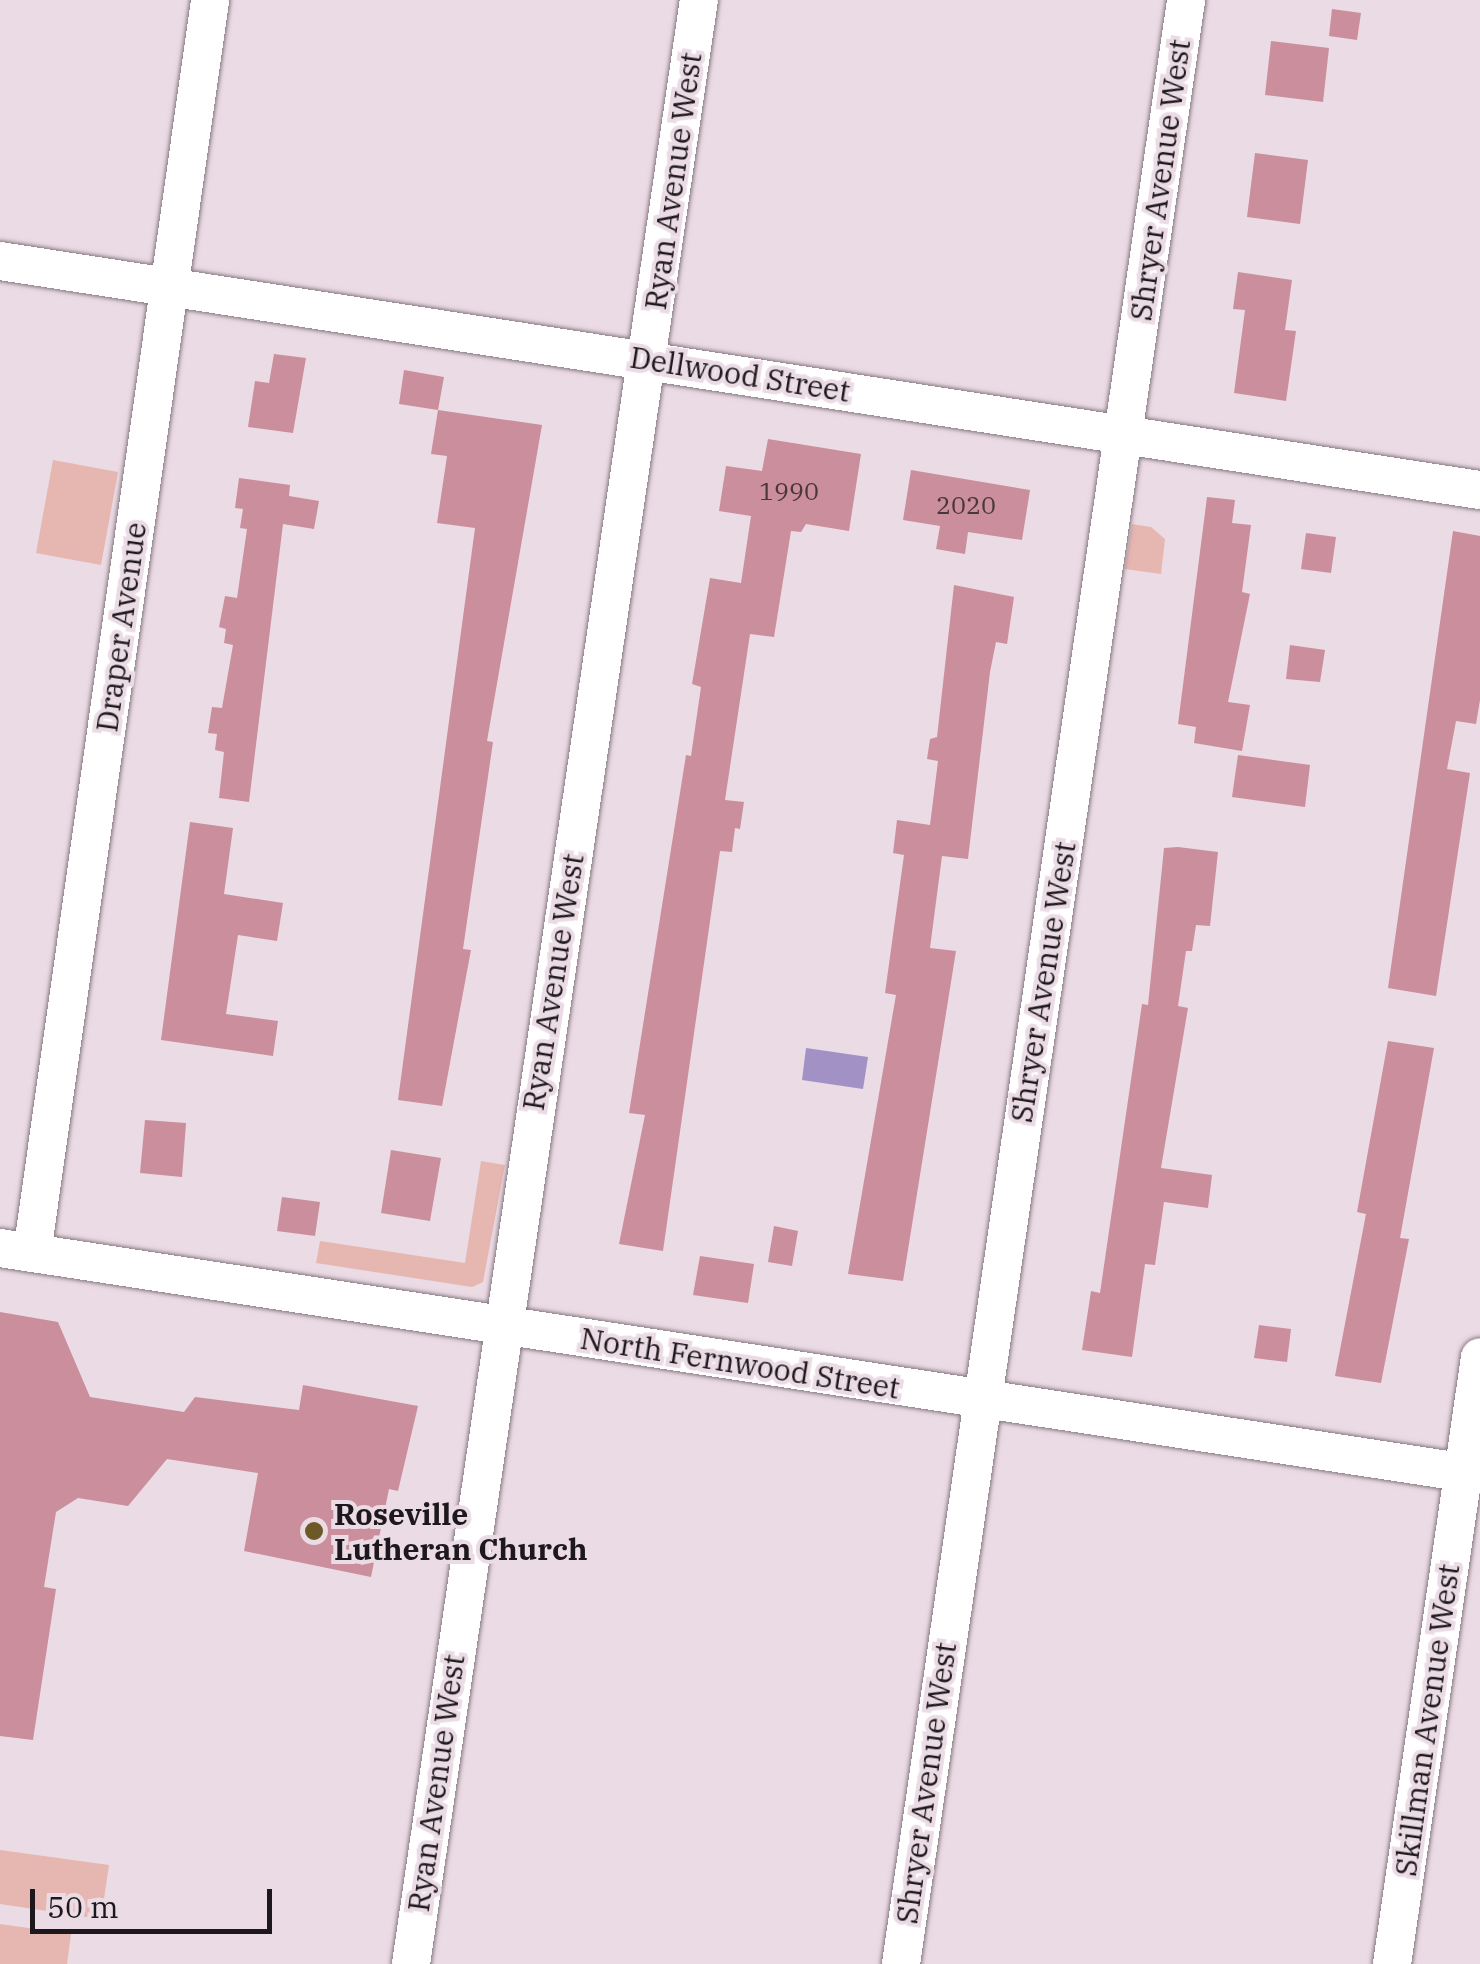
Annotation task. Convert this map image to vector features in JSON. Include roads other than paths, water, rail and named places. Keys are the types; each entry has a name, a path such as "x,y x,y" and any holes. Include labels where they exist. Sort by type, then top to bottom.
{"street":[{"name":"Draper Avenue","path":"16,1251 169,286 210,0"},
{"name":"Ryan Avenue West","path":"411,1964 500,1326 699,0"},
{"name":"Shryer Avenue West","path":"902,1964 979,1401 1186,0"},
{"name":"Dellwood Street","path":"0,261 647,358 1480,490"},
{"name":"North Fernwood Street","path":"16,1251 1472,1474"},
{"name":"Skillman Avenue West","path":"1392,1964 1472,1474 1480,1356"}],"place":[{"name":"Roseville Lutheran Church","path":"314,1531"}]}
